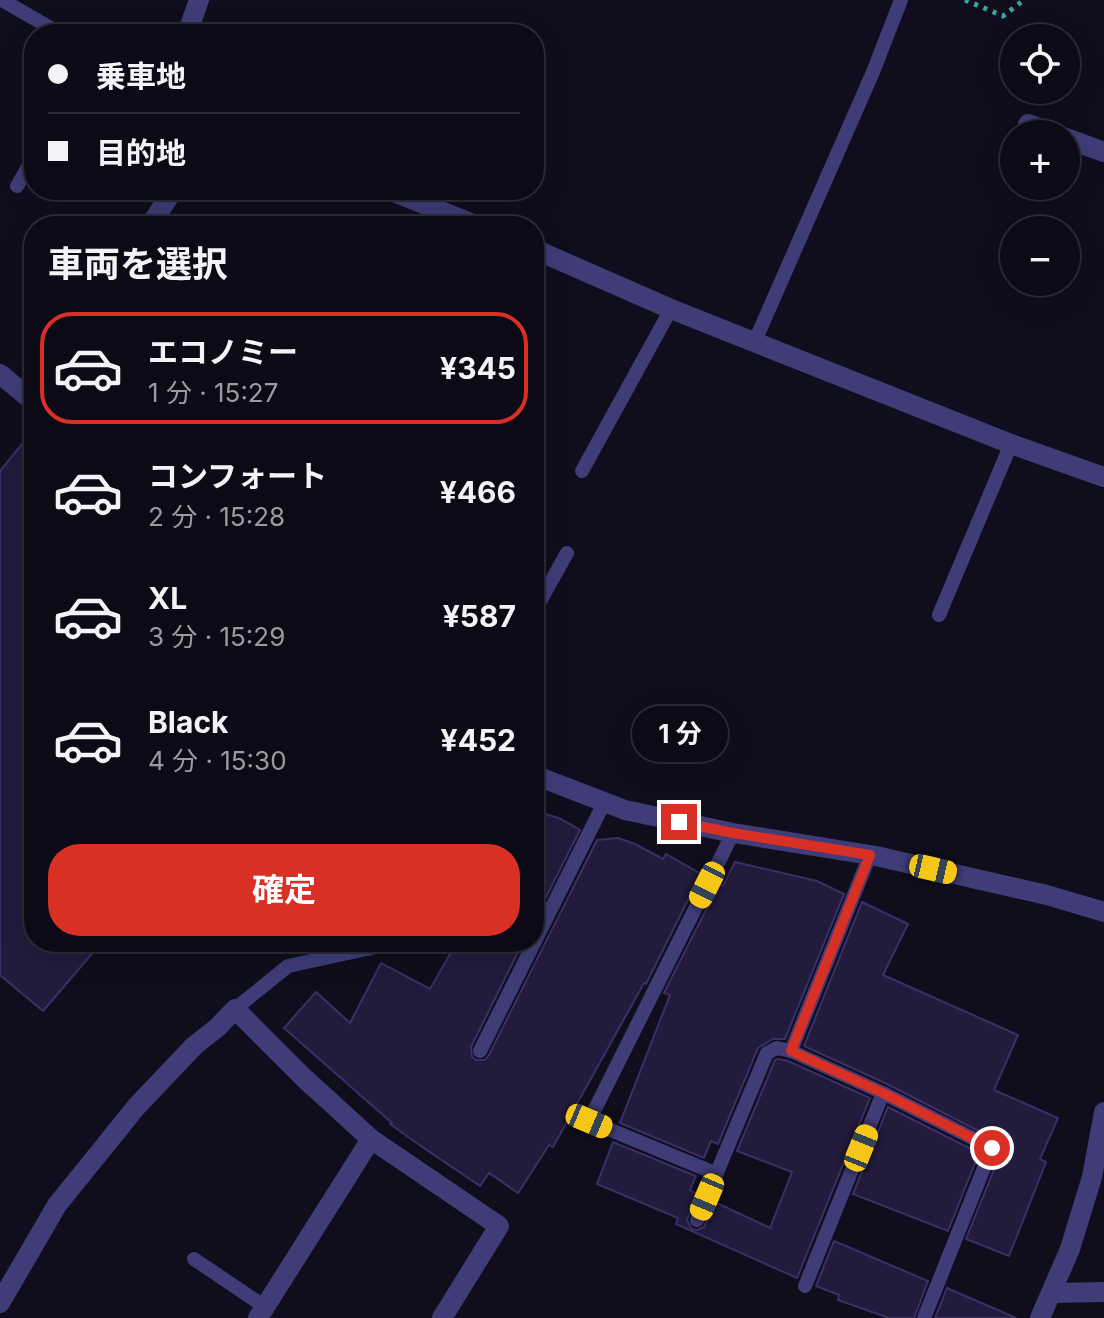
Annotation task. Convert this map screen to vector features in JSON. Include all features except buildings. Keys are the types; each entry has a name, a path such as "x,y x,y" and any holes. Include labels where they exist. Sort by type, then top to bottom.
{"street":[{"path":"191,24 199,0"},
{"path":"1080,143 1104,152"},
{"path":"414,200 453,216"},
{"path":"544,259 1011,444 1104,477"},
{"path":"2,379 24,395"},
{"path":"544,782 625,810 733,833 870,855 1047,895 1104,912"},
{"path":"0,1303 57,1205 137,1106 194,1046 235,1009 371,1139 499,1226 442,1318"},
{"path":"1040,1318 1070,1249 1092,1177 1104,1112"},
{"path":"261,1312 371,1139"},
{"path":"1051,1293 1104,1292"}],"lane":[{"path":"2,0 44,24"},
{"path":"755,341 873,72 901,0"},
{"path":"17,186 24,174"},
{"path":"582,471 671,309"},
{"path":"939,615 1011,444"},
{"path":"544,594 567,553"},
{"path":"544,923 604,803"},
{"path":"717,1174 589,1121 733,833"},
{"path":"791,1051 870,855"},
{"path":"235,1009 288,966 353,952"},
{"path":"480,1051 530,952"},
{"path":"697,1220 767,1053 777,1048 791,1051 992,1148 924,1318"},
{"path":"805,1286 883,1093"},
{"path":"194,1259 261,1312"}],"path":[{"path":"965,0 1003,16 1024,0"}],"route":[{"path":"679,822 870,855 791,1051 992,1148"}]}
